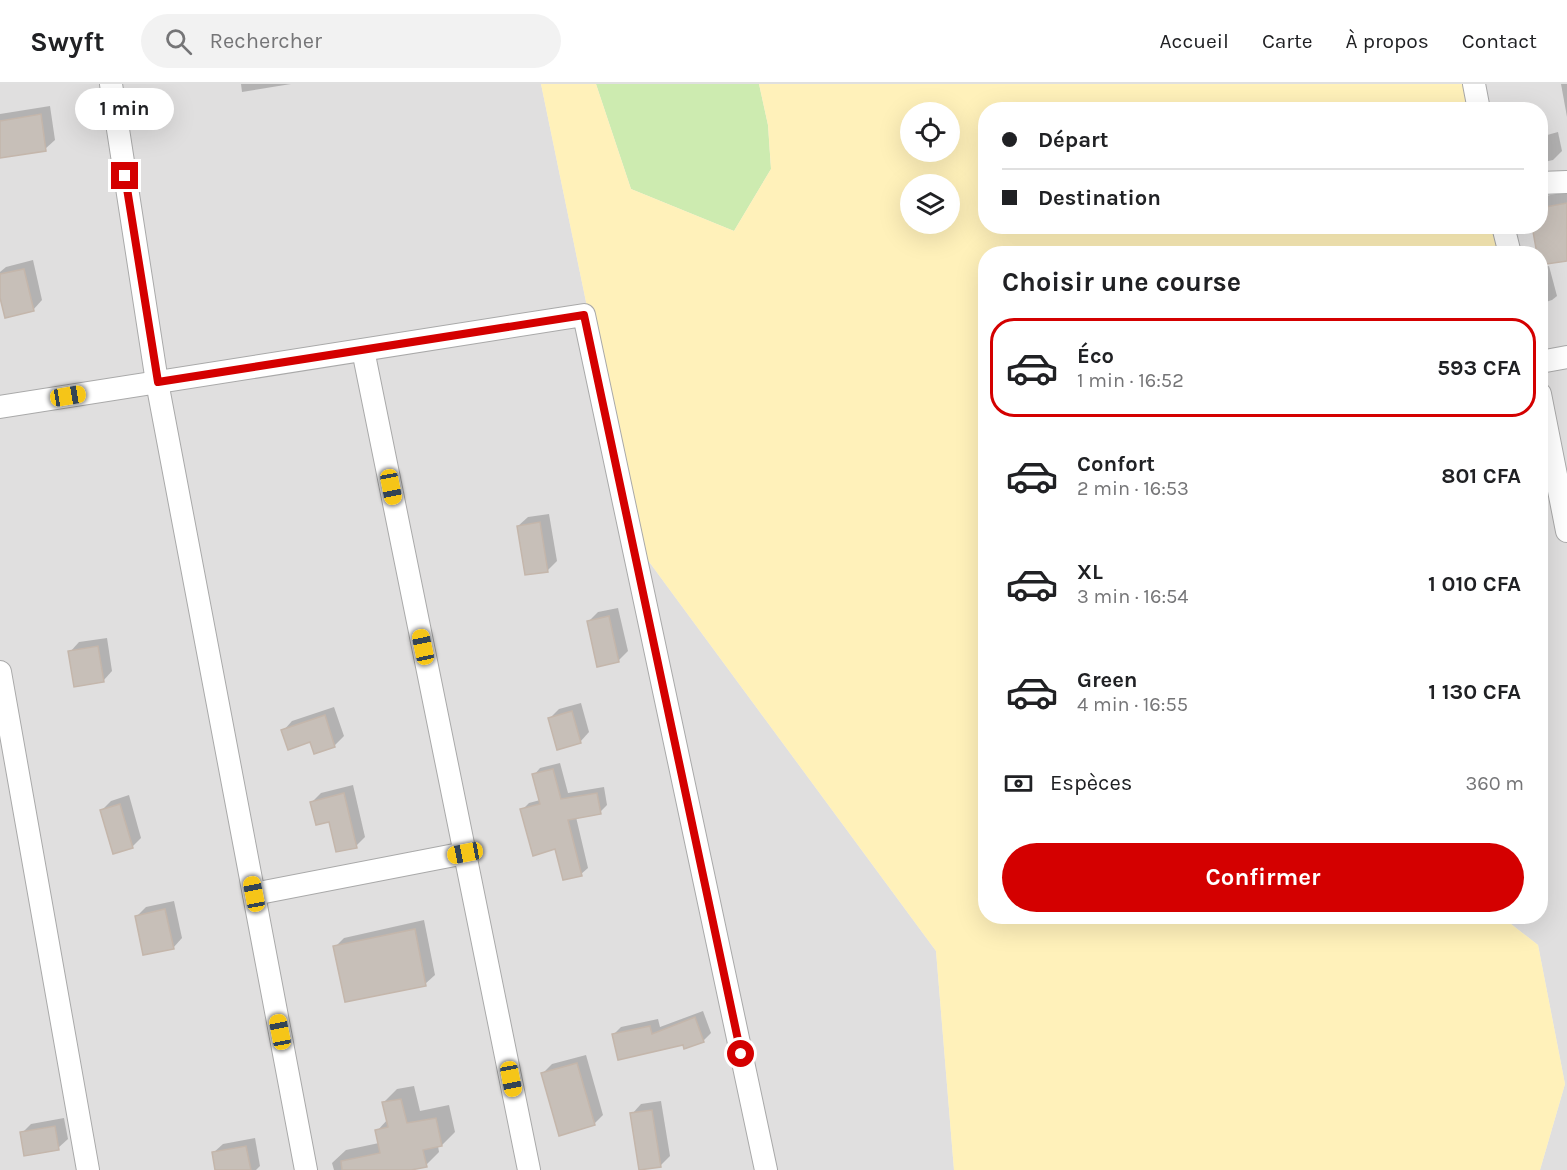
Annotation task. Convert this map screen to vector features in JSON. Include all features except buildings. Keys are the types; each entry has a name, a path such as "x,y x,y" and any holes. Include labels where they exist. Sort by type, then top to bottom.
{"street":[{"path":"111,84 158,382 306,1170"},
{"path":"1474,84 1477,102"},
{"path":"1548,183 1567,182"},
{"path":"0,407 584,315 766,1170"},
{"path":"363,350 529,1170"},
{"path":"1548,361 1567,357"},
{"path":"1548,435 1567,531"},
{"path":"0,672 88,1170"},
{"path":"254,894 465,853"}],"shaded area":[{"path":"0,84 541,84 636,544 936,951 954,1170 0,1170"},
{"path":"1466,84 1567,84 1567,1170 1540,1170 1565,1084 1538,945 1511,924 1548,924 1548,246 1498,246 1495,234 1548,234 1548,102 1470,102"}],"green space":[{"path":"596,84 759,84 768,125 771,169 734,231 631,189"}],"sand":[{"path":"541,84 596,84 631,189 734,231 771,169 768,125 759,84 1466,84 1470,102 978,102 978,234 1495,234 1498,246 978,246 978,924 1511,924 1538,945 1565,1084 1540,1170 954,1170 936,951 636,544"}],"route":[{"path":"125,176 158,382 584,315 741,1054"}]}
